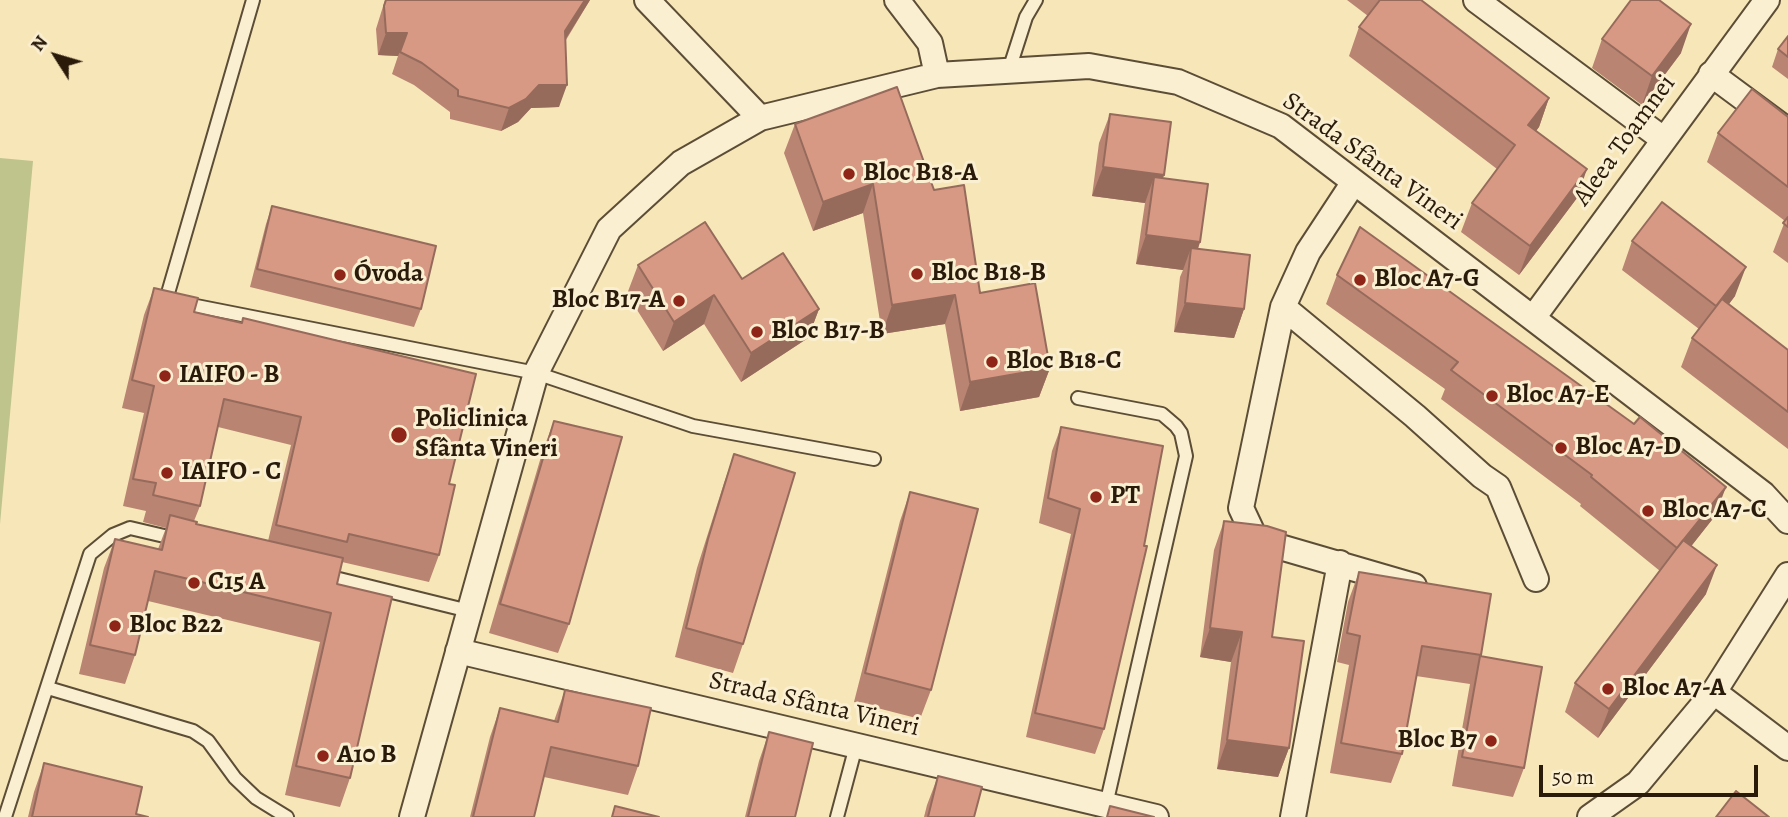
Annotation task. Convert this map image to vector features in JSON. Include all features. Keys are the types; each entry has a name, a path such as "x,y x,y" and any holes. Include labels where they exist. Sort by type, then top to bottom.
{"street":[{"path":"647,0 760,118"},
{"path":"897,0 930,43 937,75"},
{"path":"1476,0 1663,139"},
{"name":"Aleea Toamnei","path":"1532,318 1767,0"},
{"name":"Strada Sfânta Vineri","path":"412,817 536,373 609,229 681,163 760,118 937,75 1089,66 1178,82 1281,126 1763,494 1788,521"},
{"path":"1711,74 1788,131"},
{"path":"1354,182 1308,252 1283,307 1241,508 1256,540 1421,588 1437,598"},
{"path":"1283,307 1415,416 1482,477 1498,487 1536,579"},
{"path":"1293,817 1340,563"},
{"path":"1590,817 1638,783 1714,692 1788,575"},
{"name":"Strada Sfânta Vineri","path":"458,651 1156,817"},
{"path":"1714,692 1788,748"}],"lane":[{"path":"253,0 166,300 536,373 693,426 874,459"},
{"path":"1009,70 1026,17 1036,0"},
{"path":"1078,398 1162,414 1181,433 1186,456 1106,805"},
{"path":"5,817 90,554 113,535 130,528 185,541"},
{"path":"306,571 469,611"},
{"path":"48,688 193,730 208,741 235,778 256,798 288,817"},
{"path":"837,817 856,746"}],"green space":[{"path":"0,158 33,161 0,524"}],"building":[{"path":"386,0 585,0 565,31 567,85 539,85 526,99 509,108 458,96 458,90 422,63 400,52 407,33 386,33"},
{"path":"1380,0 1421,0 1549,98 1528,125 1587,169 1530,246 1472,203 1515,145 1359,27"},
{"path":"1631,0 1659,0 1691,24 1652,76 1602,39"},
{"path":"1788,36 1788,57 1778,49"},
{"path":"897,87 934,190 964,185 980,293 1035,283 1050,368 970,382 955,295 892,305 873,184 823,202 795,124"},
{"path":"1752,89 1788,117 1788,187 1718,133"},
{"path":"1110,114 1171,122 1164,175 1103,167"},
{"path":"1154,177 1208,184 1200,242 1146,235"},
{"path":"1662,202 1746,267 1716,306 1632,241"},
{"name":"Óvoda","path":"272,206 436,246 421,309 257,269"},
{"path":"705,222 742,279 783,253 819,309 751,353 714,295 674,322 638,265"},
{"path":"1360,227 1634,424 1640,417 1726,487 1677,548 1591,477 1592,475 1451,370 1458,362 1337,275"},
{"path":"1191,248 1250,255 1244,309 1185,303"},
{"path":"154,288 198,298 194,312 242,323 243,318 476,374 449,484 455,485 439,555 349,534 347,542 276,525 301,417 224,399 200,506 153,495 156,483 133,479 154,386 132,380"},
{"path":"1722,299 1788,350 1788,412 1692,338"},
{"path":"554,421 622,437 569,624 500,604"},
{"path":"1061,427 1163,446 1144,546 1147,546 1104,729 1035,713 1080,509 1048,498"},
{"path":"734,454 795,473 743,644 686,628 708,539"},
{"path":"910,492 978,509 931,690 865,673"},
{"path":"170,515 197,522 196,524 343,558 337,584 392,597 350,778 296,766 331,613 155,571 135,655 90,645 115,539 162,550"},
{"path":"1224,521 1267,526 1286,532 1272,637 1304,641 1289,748 1227,740 1242,632 1210,628"},
{"path":"1683,540 1717,565 1609,709 1575,683"},
{"path":"1359,572 1491,594 1481,655 1422,646 1402,754 1341,743 1360,636 1347,633"},
{"name":"Bloc B7","path":"1480,656 1542,667 1524,768 1462,757"},
{"path":"565,690 651,708 638,766 551,747 534,817 473,817 500,708 558,722"},
{"path":"769,732 813,743 795,817 748,817"},
{"path":"44,763 142,787 136,814 148,817 32,817"},
{"path":"938,776 982,787 974,817 928,817"},
{"path":"1736,791 1769,817 1716,817"},
{"path":"615,806 659,817 612,817"},
{"path":"1110,806 1154,817 1107,817"}],"place":[{"name":"Bloc B18-A","path":"849,174"},
{"name":"Bloc B18-B","path":"917,274"},
{"name":"Óvoda","path":"340,275"},
{"name":"Bloc A7-G","path":"1360,280"},
{"name":"Bloc B17-A","path":"679,301"},
{"name":"Bloc B17-B","path":"757,332"},
{"name":"Bloc B18-C","path":"992,362"},
{"name":"IAIFO - B","path":"165,376"},
{"name":"Bloc A7-E","path":"1492,396"},
{"name":"Policlinica Sfânta Vineri","path":"399,435"},
{"name":"Bloc A7-D","path":"1561,448"},
{"name":"IAIFO - C","path":"167,473"},
{"name":"PT","path":"1096,497"},
{"name":"Bloc A7-C","path":"1648,511"},
{"name":"C15 A","path":"194,583"},
{"name":"Bloc B22","path":"115,626"},
{"name":"Bloc A7-A","path":"1608,689"},
{"name":"Bloc B7","path":"1491,741"},
{"name":"A10 B","path":"323,756"}]}
